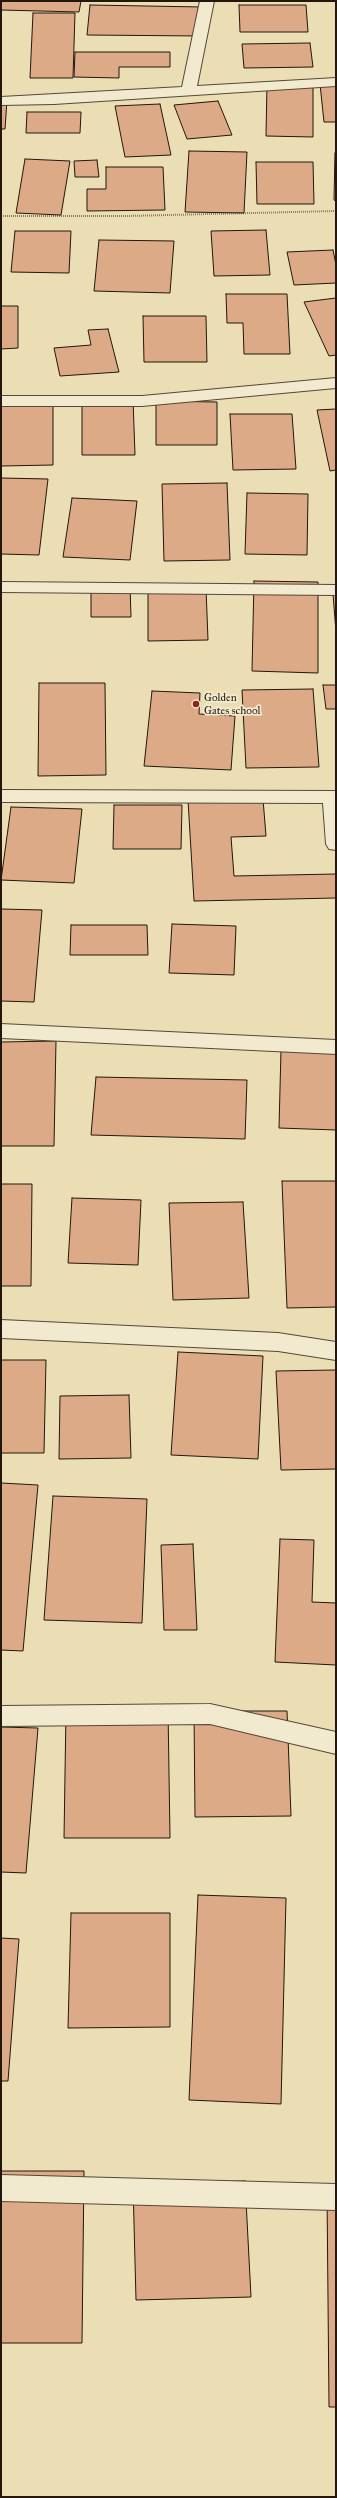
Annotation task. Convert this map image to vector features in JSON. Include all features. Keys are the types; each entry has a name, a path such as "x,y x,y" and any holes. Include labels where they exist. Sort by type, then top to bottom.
{"street":[{"path":"188,92 207,1"},
{"path":"1,101 54,100 336,82"},
{"path":"1,401 142,401 336,383"},
{"path":"1,587 336,590"},
{"path":"1,796 334,797 336,844"},
{"path":"1,1031 336,1047"},
{"path":"1,1330 278,1342 336,1351"},
{"path":"1,1716 210,1714 336,1743"},
{"path":"1,2188 336,2197"}],"path":[{"path":"1,216 126,216 336,211"}],"building":[{"path":"1,1 81,1 79,12 1,10"},
{"path":"90,5 203,7 201,36 87,35"},
{"path":"239,5 306,5 308,32 240,32"},
{"path":"33,13 75,13 73,78 30,78"},
{"path":"310,43 313,67 244,68 242,44"},
{"path":"75,52 170,52 170,67 119,67 119,78 74,77"},
{"path":"267,84 313,85 313,137 266,136"},
{"path":"320,84 336,84 336,122 324,122"},
{"path":"1,100 7,100 5,129 1,129"},
{"path":"218,101 232,135 187,139 174,105"},
{"path":"160,104 171,155 125,157 115,106"},
{"path":"27,112 81,112 80,133 26,133"},
{"path":"189,151 247,152 244,213 185,212"},
{"path":"336,153 336,201 334,200"},
{"path":"25,159 70,161 61,215 16,213"},
{"path":"97,160 99,177 75,177 74,161"},
{"path":"256,162 313,162 314,204 257,204"},
{"path":"106,167 163,167 165,210 87,211 87,189 106,189"},
{"path":"266,230 270,275 214,276 211,231"},
{"path":"15,231 71,231 69,273 11,272"},
{"path":"99,240 174,241 170,293 94,291"},
{"path":"333,250 336,265 336,283 294,285 287,252"},
{"path":"226,294 287,294 290,354 244,354 243,323 227,323"},
{"path":"336,298 336,355 329,356 304,302"},
{"path":"1,306 18,306 18,348 1,349"},
{"path":"143,316 206,316 207,362 144,362"},
{"path":"108,329 119,372 60,376 54,348 91,345 88,330"},
{"path":"82,399 133,399 135,455 82,455"},
{"path":"156,401 217,402 217,445 156,445"},
{"path":"53,405 53,465 1,466 1,406"},
{"path":"336,409 336,470 330,471 317,410"},
{"path":"230,414 292,414 296,469 233,470"},
{"path":"1,478 48,479 39,555 1,554"},
{"path":"227,483 230,560 164,561 162,484"},
{"path":"247,493 308,494 307,555 245,554"},
{"path":"72,498 137,501 130,560 63,557"},
{"path":"254,581 318,582 318,673 252,671"},
{"path":"130,586 131,617 91,617 91,587"},
{"path":"148,588 206,588 208,640 148,641"},
{"path":"333,594 336,594 336,632"},
{"path":"39,683 105,683 106,775 38,776"},
{"path":"323,685 336,685 336,709 326,709"},
{"path":"313,689 319,767 246,768 242,690"},
{"path":"152,691 200,693 199,714 235,716 231,770 144,766"},
{"path":"263,799 266,836 231,837 234,876 336,874 336,898 194,901 188,800"},
{"path":"114,805 182,805 181,849 113,849"},
{"path":"11,807 82,809 74,883 1,880"},
{"path":"1,909 42,910 34,1002 1,1001"},
{"path":"172,924 236,926 234,975 169,973"},
{"path":"71,925 147,925 148,955 70,955"},
{"path":"56,1041 54,1146 1,1146 1,1042"},
{"path":"281,1050 336,1052 336,1130 279,1128"},
{"path":"96,1077 247,1080 245,1139 91,1135"},
{"path":"282,1181 336,1181 336,1307 287,1308"},
{"path":"1,1184 32,1184 31,1286 1,1286"},
{"path":"72,1198 141,1200 138,1265 68,1263"},
{"path":"243,1202 249,1298 173,1300 169,1203"},
{"path":"178,1352 263,1356 258,1459 171,1455"},
{"path":"1,1360 46,1360 44,1453 1,1453"},
{"path":"336,1370 336,1469 281,1470 276,1371"},
{"path":"129,1395 131,1458 59,1459 60,1396"},
{"path":"1,1483 38,1485 23,1651 1,1650"},
{"path":"53,1496 147,1499 142,1623 44,1620"},
{"path":"280,1539 314,1540 312,1602 336,1603 336,1665 275,1662"},
{"path":"193,1544 197,1630 164,1630 161,1545"},
{"path":"168,1708 170,1838 64,1838 66,1710"},
{"path":"194,1711 287,1711 291,1816 195,1817"},
{"path":"1,1727 38,1728 26,1873 1,1872"},
{"path":"198,1895 286,1898 281,2104 189,2100"},
{"path":"71,1913 170,1913 170,2027 68,2028"},
{"path":"1,1938 19,1939 8,2081 1,2081"},
{"path":"1,2171 84,2171 82,2343 1,2343"},
{"path":"245,2181 251,2297 136,2300 133,2184"},
{"path":"327,2191 336,2191 336,2407 329,2407"}],"place":[{"name":"Golden Gates school","path":"196,704"}]}
